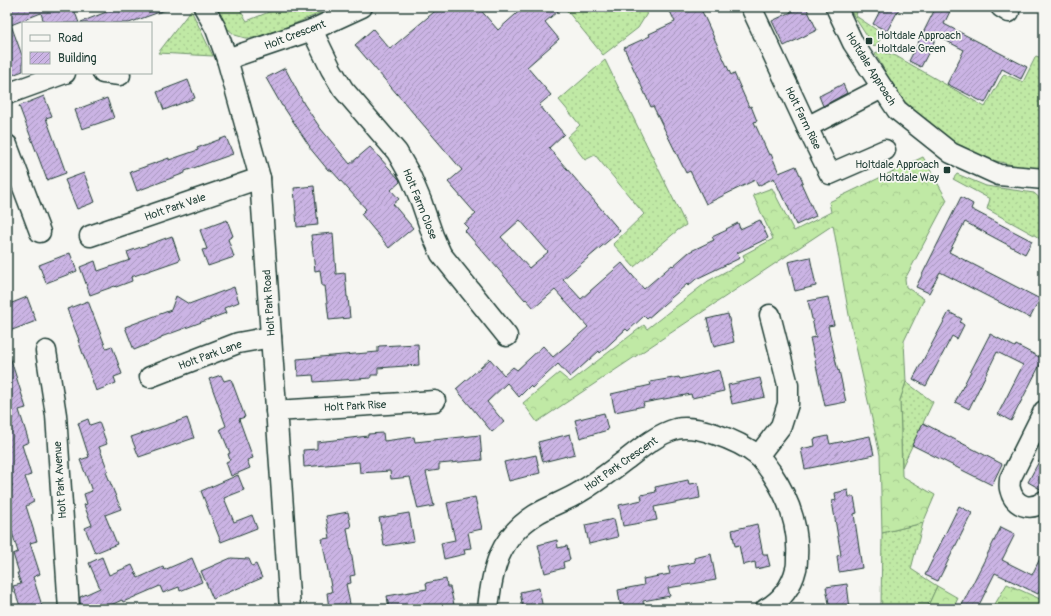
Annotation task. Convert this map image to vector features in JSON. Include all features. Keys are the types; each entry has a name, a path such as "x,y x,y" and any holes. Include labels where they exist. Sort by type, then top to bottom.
{"street":[{"name":"Holt Park Road","path":"204,7 216,29 227,59 260,178 290,609"},
{"name":"Holt Crescent","path":"227,59 312,30 362,7"},
{"name":"Holt Farm Rise","path":"751,7 830,174 885,150"},
{"name":"Holtdale Approach","path":"836,7 853,43 897,110 950,153 999,175 1044,179"},
{"name":"Holt Farm Close","path":"312,30 331,69 343,89 397,152 410,174 441,254 507,336"},
{"path":"7,94 62,74"},
{"path":"807,128 882,88"},
{"path":"7,145 40,232"},
{"name":"Holt Park Vale","path":"90,236 260,178"},
{"path":"758,456 781,426 788,404 788,385 770,315"},
{"name":"Holt Park Lane","path":"150,377 238,343 271,337"},
{"name":"Holt Park Avenue","path":"46,351 56,415 69,609"},
{"name":"Holt Park Rise","path":"276,411 435,401"},
{"path":"1044,411 1010,479 1009,488 1020,505 1030,507 1044,501"},
{"name":"Holt Park Crescent","path":"488,609 491,585 498,558 509,537 522,524 535,515 578,493 597,481 642,447 664,433 678,429 693,428 732,439 758,456 778,481 788,504 794,523 798,547 796,569 791,583 782,597 766,609"}],"green space":[{"path":"215,7 238,7 247,21 281,7 335,7 284,28 253,38 245,38 235,35 228,29 221,20"},
{"path":"564,7 651,7 638,28 603,55"},
{"path":"848,7 858,7 856,16 884,35 874,47"},
{"path":"191,10 213,56 158,53"},
{"path":"880,51 896,56 985,107 1004,74 1023,82 1036,56 1044,59 1044,169 1029,169 960,150 914,112 895,90 875,53"},
{"path":"605,60 686,225 634,267 613,244 644,214 595,155 585,160 567,137 580,125 559,100"},
{"path":"923,157 947,200 905,279 906,287 924,299 904,341 906,382 900,400 902,476 935,495 923,523 882,533 880,455 849,315 833,225 537,422 523,403 559,373 570,382 644,325 647,329 708,281 745,261 743,255 773,239 753,195 772,188 794,231 831,212 829,202"},
{"path":"957,174 986,186 1034,193 1044,202 1044,259 1041,240 987,209 990,199 953,179"},
{"path":"906,382 933,402 902,467 900,400"},
{"path":"923,523 911,569 937,586 927,608 881,609 882,533"},
{"path":"1007,584 1040,599 1044,592 1044,609 992,609"},
{"path":"937,586 958,598 953,609 923,609 927,608"}],"building":[{"path":"7,7 73,7 79,22 44,22 41,13 11,25 22,55 22,71 7,77"},
{"path":"119,7 168,7 168,9 132,22 81,22"},
{"path":"440,7 478,7 498,30 524,7 563,7 545,22 559,39 527,67 551,95 539,105 564,134 549,148 620,231 563,279 581,299 622,263 644,289 689,252 714,240 712,237 738,223 740,229 760,220 768,238 737,253 740,258 696,279 688,286 687,284 647,319 644,316 628,331 626,329 600,353 599,351 570,377 558,364 532,388 530,386 519,397 507,383 487,402 504,422 492,432 456,389 490,359 504,375 513,367 517,370 543,346 553,357 588,327 555,290 534,308 526,299 525,300 465,231 468,228 464,224 476,214 448,182 462,170 355,45 373,29 390,49","holes":["520,220 548,252 529,268 501,237"]},
{"path":"668,7 700,7 731,75 734,73 749,107 751,106 757,121 754,122 769,155 771,154 779,173 796,166 803,182 801,183 816,216 796,225 774,178 758,186 755,180 706,204 690,171 686,173 653,106 651,107 624,48 675,22"},
{"path":"802,7 806,7 817,30 784,46 772,21"},
{"path":"882,7 900,7 887,31 873,24"},
{"path":"936,7 952,7 944,24 1027,67 1021,79 1002,69 985,103 947,84 964,50 937,36 921,67 909,61"},
{"path":"285,68 304,104 321,129 350,164 370,147 399,179 400,182 391,190 399,199 393,204 413,228 389,248 361,214 366,209 331,170 328,170 309,147 282,106 266,78"},
{"path":"188,80 195,98 164,110 157,92"},
{"path":"843,84 847,93 823,106 819,96"},
{"path":"44,96 52,116 46,118 66,173 47,180 19,106"},
{"path":"107,98 114,118 82,129 75,110"},
{"path":"226,137 233,154 185,171 185,173 137,191 130,172 169,158 169,160 198,150 197,148"},
{"path":"84,173 95,202 77,209 65,180"},
{"path":"314,186 318,225 297,227 294,188"},
{"path":"961,197 973,204 971,209 1032,241 1025,254 965,222 949,252 1040,299 1030,318 940,272 929,293 916,287"},
{"path":"227,220 233,236 228,239 234,257 208,266 202,250 207,249 200,230"},
{"path":"333,233 336,274 345,273 350,318 329,320 325,286 322,286 320,270 315,271 311,235"},
{"path":"172,236 180,260 131,277 132,281 90,295 80,267 95,261 98,271 130,260 127,252"},
{"path":"70,253 77,271 46,283 39,265"},
{"path":"810,257 816,286 795,291 788,262"},
{"path":"234,287 239,302 224,308 226,313 161,337 161,339 134,350 125,327 171,310 176,296 189,304"},
{"path":"27,297 36,321 7,332 7,305"},
{"path":"828,297 834,325 828,326 846,402 825,406 810,338 816,337 808,301"},
{"path":"88,301 106,348 112,346 122,374 114,377 116,383 96,391 67,309"},
{"path":"949,312 962,319 960,322 964,325 957,339 952,336 926,386 913,379"},
{"path":"728,314 734,342 714,347 707,319"},
{"path":"990,334 1043,359 1011,421 998,414 1023,365 997,352 969,409 955,402"},
{"path":"418,344 419,365 378,368 378,375 371,375 371,378 314,382 313,375 298,376 297,359 378,352 379,346"},
{"path":"7,357 10,357 26,408 19,410 29,442 22,445 31,475 25,477 34,502 26,506 37,541 30,543 40,574 33,577 43,609 21,609 13,586 21,584 13,554 18,552 7,516 7,488 12,486 7,469"},
{"path":"719,370 724,391 692,398 691,394 643,403 644,406 615,412 611,394 651,385 650,382 679,377 680,379"},
{"path":"221,375 224,381 231,379 245,417 239,419 253,458 247,460 250,468 231,476 226,462 230,460 228,454 230,453 220,429 226,426 209,379"},
{"path":"760,378 765,397 732,404 728,385"},
{"path":"604,413 608,430 580,438 575,420"},
{"path":"187,418 194,438 139,457 131,437"},
{"path":"88,419 90,425 99,422 107,444 99,447 108,471 106,472 121,509 105,515 117,544 95,553 85,528 92,525 84,505 87,504 84,494 92,491 80,460 89,457 78,423"},
{"path":"923,423 1002,464 992,485 912,445"},
{"path":"383,433 384,441 414,437 415,442 480,435 482,460 439,464 439,470 426,472 434,506 418,509 410,477 391,479 390,471 360,473 359,462 304,467 303,450 317,449 317,442"},
{"path":"570,434 575,454 543,462 538,442"},
{"path":"828,436 830,444 870,436 874,455 805,469 801,449 815,446 814,439"},
{"path":"1044,452 1044,490 1042,490 1028,482"},
{"path":"536,455 540,473 509,481 504,462"},
{"path":"238,475 244,490 224,498 234,522 252,515 257,528 221,542 201,491"},
{"path":"688,480 689,484 698,483 700,498 654,507 657,520 623,526 619,505 642,500 641,495 656,492 655,487"},
{"path":"848,490 849,497 854,497 857,513 854,514 862,568 839,572 837,556 841,555 832,501 836,500 835,493"},
{"path":"475,497 482,529 468,532 471,548 464,549 465,554 444,559 441,543 455,540 447,503"},
{"path":"959,506 972,513 938,581 925,575"},
{"path":"348,512 351,527 347,528 355,575 350,576 351,583 346,584 351,609 329,609 327,593 332,592 322,539 330,538 326,516"},
{"path":"409,513 414,541 384,546 379,518"},
{"path":"614,519 618,537 589,544 585,525"},
{"path":"757,524 763,554 767,554 770,566 756,569 755,562 743,565 739,545 735,546 732,530"},
{"path":"1001,527 1015,534 1002,560 1032,575 1044,550 1044,582 1038,594 995,573 977,609 960,609"},
{"path":"557,540 558,548 567,546 570,560 563,562 564,568 545,573 538,545"},
{"path":"711,554 716,580 668,588 670,596 643,601 644,608 621,609 618,590 644,585 643,579 670,574 668,567 695,562 694,558"},
{"path":"102,557 109,575 132,565 138,578 163,567 164,570 192,558 202,582 180,591 179,587 163,593 160,586 123,602 122,600 102,609 83,609 80,602 80,597 100,588 89,563"},
{"path":"231,558 249,559 252,566 256,564 262,578 213,599 201,571"},
{"path":"446,579 447,587 450,587 455,609 389,609 387,596 427,589 426,583"},
{"path":"847,584 850,609 830,609 826,587"},
{"path":"539,588 543,609 523,609 520,592"}],"place":[{"name":"Holtdale Approach Holtdale Green","path":"869,41"},
{"name":"Holtdale Approach Holtdale Way","path":"947,170"}]}
